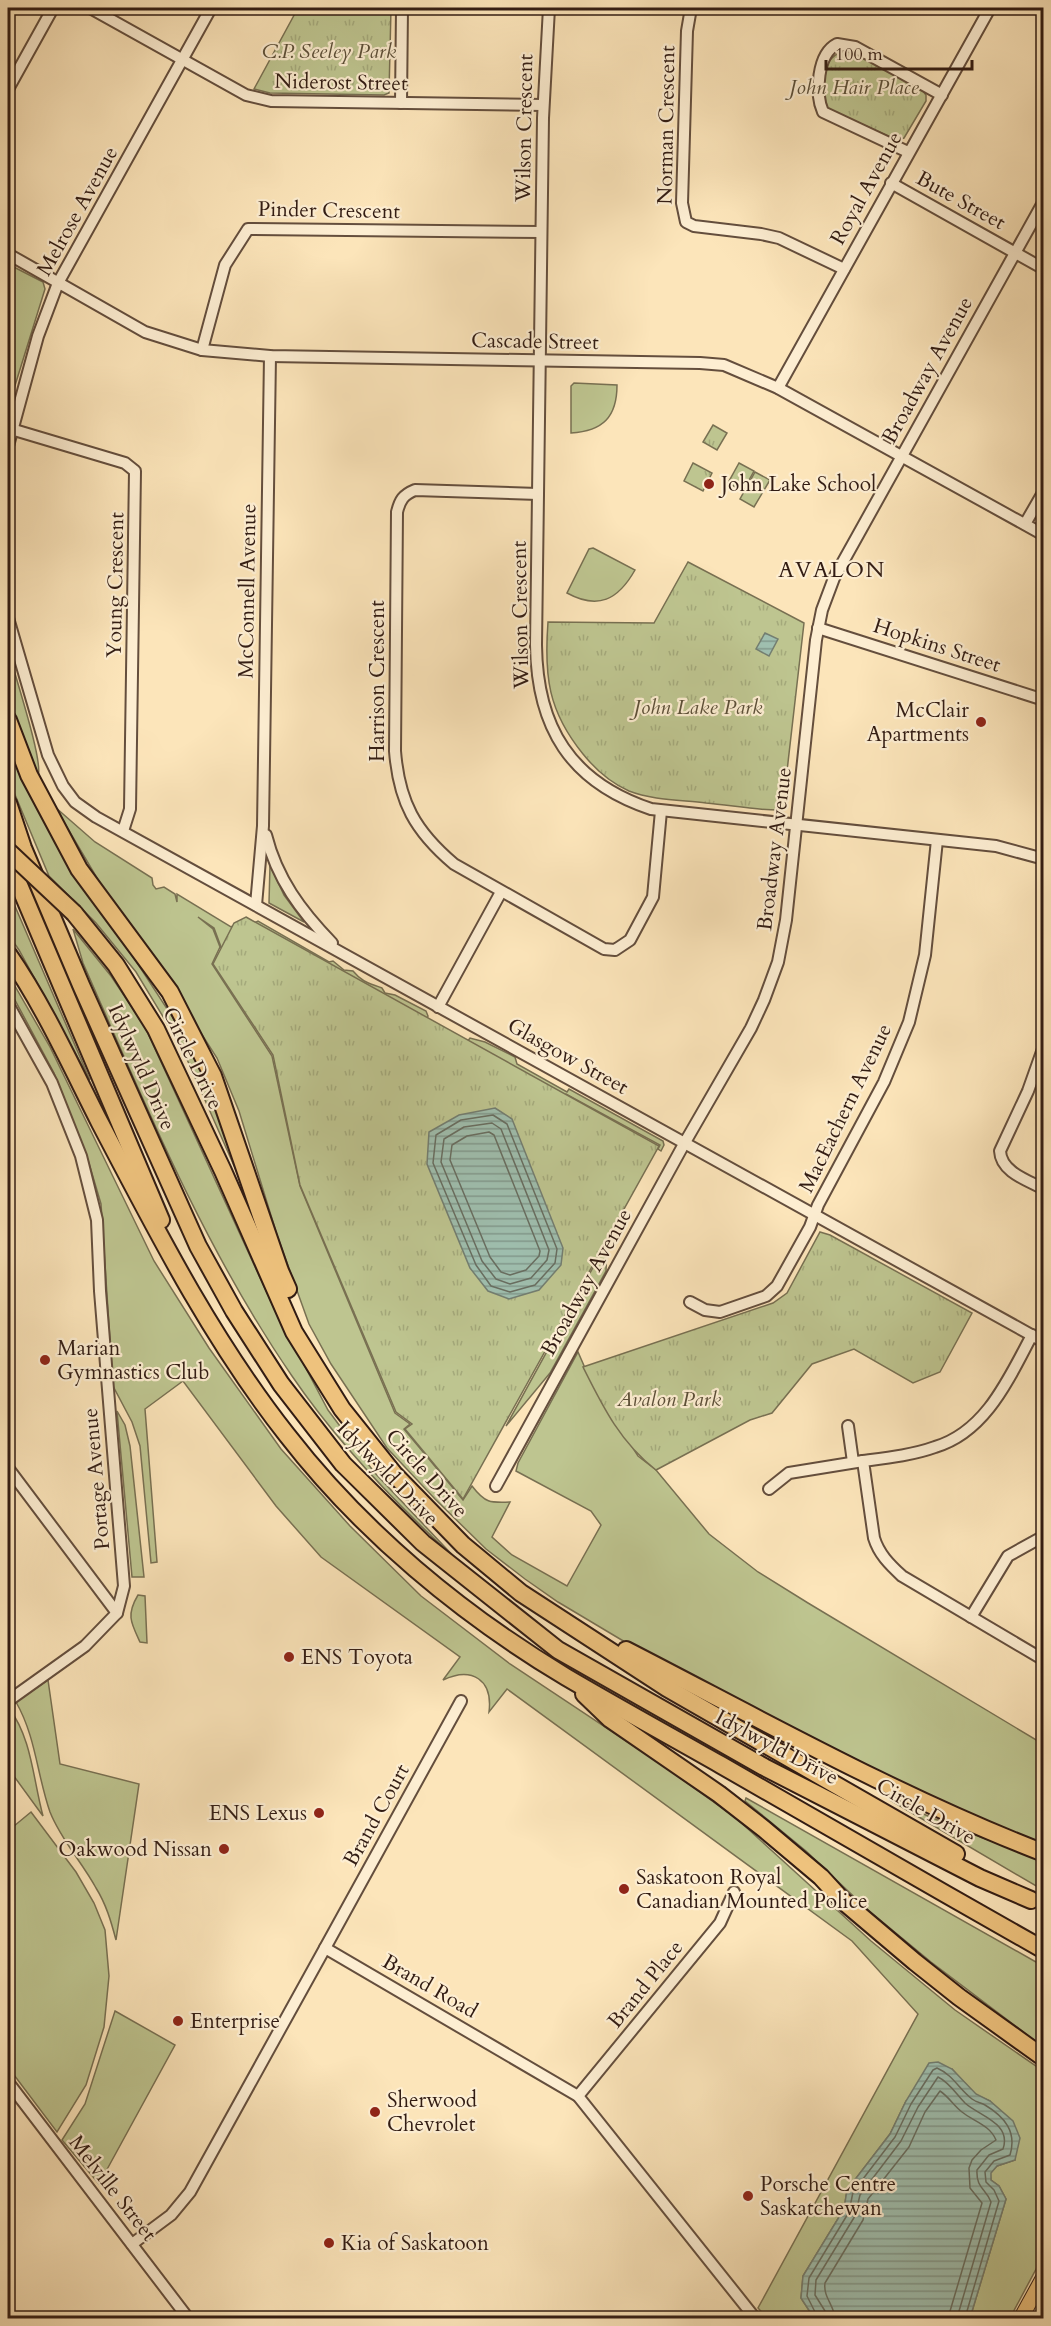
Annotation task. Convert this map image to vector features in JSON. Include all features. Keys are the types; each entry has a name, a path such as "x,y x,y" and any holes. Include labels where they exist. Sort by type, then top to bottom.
{"highway":[{"path":"8,720 29,775 80,869 170,992 213,1076 280,1271 319,1359 321,1373"},
{"name":"Idylwyld Drive","path":"8,803 23,848 81,985 198,1246 234,1311 281,1384 343,1464 423,1543 558,1650 764,1767 980,1878 1037,1904"},
{"name":"Circle Drive","path":"8,850 74,913 116,965 156,1029 294,1332 342,1409 394,1474 463,1545 521,1593 667,1688 974,1864 1037,1904"},
{"name":"Idylwyld Drive","path":"8,859 187,1282"},
{"path":"8,954 33,994 150,1219 229,1353 280,1426 339,1497 391,1547 456,1601 564,1676 1044,1950"},
{"path":"555,1615 907,1795 1044,1853"},
{"path":"564,1676 610,1719 719,1794 764,1829 821,1877 843,1901 915,1962 959,1997 1044,2058"}],"main road":[{"path":"1021,2319 1044,2276"}],"street":[{"path":"8,89 53,8"},
{"name":"Niderost Street","path":"90,8 246,95 271,101 543,105"},
{"name":"Melrose Avenue","path":"8,446 38,336 58,283 211,8"},
{"path":"400,103 402,8"},
{"name":"Wilson Crescent","path":"549,8 543,105 537,668 545,713 555,735 588,775 612,792 634,803 662,811 1004,847 1044,859"},
{"name":"Norman Crescent","path":"691,8 687,31 682,192 684,216 687,222 694,226 779,238 844,268"},
{"name":"Royal Avenue","path":"778,388 990,8"},
{"path":"908,152 823,112 820,105 820,69 825,55 837,44 855,47 942,95"},
{"name":"Bute Street","path":"891,183 1044,269"},
{"name":"Broadway Avenue","path":"496,1486 684,1144 751,1028 764,1000 778,962 786,920 818,628 834,578 1044,201"},
{"name":"Pinder Crescent","path":"202,350 225,265 239,239 248,229 541,232"},
{"name":"Cascade Street","path":"8,254 145,332 202,350 270,356 688,362 724,365 778,388 1044,535"},
{"name":"McConnell Avenue","path":"256,905 263,826 270,356"},
{"name":"Young Crescent","path":"11,429 125,463 135,471 130,809 123,831"},
{"name":"Harrison Crescent","path":"538,494 415,490 405,495 400,501 397,513 395,751 397,775 404,801 417,825 437,850 454,864 604,949 615,950 630,940 653,897 662,811"},
{"path":"1025,524 1044,491"},
{"name":"Glasgow Street","path":"8,618 48,755 63,786 75,802 96,817 1044,1342"},
{"name":"Hopkins Street","path":"818,628 1044,700"},
{"name":"McConnell Avenue","path":"263,826 273,861 286,887 305,915 340,952"},
{"name":"MacEachern Avenue","path":"690,1302 705,1311 720,1312 766,1296 777,1286 816,1216 818,1205 884,1082 909,1022 917,997 925,955 937,840"},
{"path":"438,1007 501,892"},
{"name":"Portage Avenue","path":"8,1004 52,1083 81,1156 97,1220 100,1291 124,1586 117,1613"},
{"path":"1044,1046 1028,1091 1000,1151 1000,1160 1008,1169 1044,1189"},
{"path":"769,1488 789,1473 936,1447 956,1437 976,1423 1002,1390 1032,1335"},
{"path":"848,1426 858,1461 874,1538 878,1550 888,1563 902,1576 1044,1660"},
{"path":"8,1468 117,1613 85,1646 8,1701"},
{"path":"971,1617 1008,1557 1044,1536"},
{"name":"Brand Court","path":"325,1948 461,1701"},
{"name":"Brand Place","path":"578,2096 720,1923 734,1892"},
{"path":"132,2244 166,2219 190,2192 325,1948"},
{"name":"Brand Road","path":"325,1948 578,2096 625,2152 754,2319"},
{"name":"Melville Street","path":"8,2082 188,2319"}],"green space":[{"name":"C.P. Seeley Park","path":"298,8 391,8 389,93 384,95 270,93 254,89"},
{"name":"John Hair Place","path":"846,51 858,54 923,91 926,95 926,101 904,138 897,140 828,109 823,92 824,74 831,59"},
{"path":"8,264 43,282 45,289 8,408"},
{"path":"574,383 617,385 614,406 606,420 592,429 571,433 571,386"},
{"path":"713,425 727,433 717,450 703,442"},
{"path":"693,463 712,473 703,491 684,481"},
{"path":"739,463 754,471 743,491 728,483"},
{"path":"755,472 770,480 754,507 740,499"},
{"path":"593,548 635,570 622,589 614,595 598,601 588,601 567,593 589,549"},
{"name":"John Lake Park","path":"688,562 804,623 783,806 778,810 667,799 647,796 622,788 588,760 571,738 555,708 548,676 548,622 654,623"},
{"path":"8,649 37,753 38,776 8,701"},
{"path":"8,739 132,955 188,1041 203,1069 254,1211 182,1048 136,972 96,923 49,876 8,778"},
{"path":"55,807 95,842 152,878 156,889 164,887 175,894 177,902 177,894 231,927 245,919 254,923 258,921 329,962 333,961 344,970 353,971 363,980 382,988 385,993 395,995 426,1011 428,1016 424,1030 467,1042 470,1038 485,1042 515,1057 517,1064 567,1092 569,1089 663,1141 661,1151 658,1149 660,1145 566,1094 413,1425 274,1054 226,948 221,947 214,928 198,917 213,929 220,947 212,964 272,1056 300,1186 395,1413 410,1424 404,1429 463,1500 472,1486 488,1501 510,1502 492,1537 512,1555 567,1586 601,1525 591,1511 516,1471 518,1463 578,1352 592,1384 638,1456 656,1470 709,1534 758,1572 1043,1744 1043,1844 934,1799 625,1642 558,1602 525,1579 486,1549 435,1499 387,1448 331,1364 309,1324 277,1235 239,1111 217,1058 110,900"},
{"path":"270,865 284,895 304,922 269,903"},
{"path":"8,890 90,1080 8,934"},
{"path":"246,917 659,1146 463,1499 405,1429 412,1424 396,1412 300,1185 273,1055 213,964 234,923"},
{"path":"73,929 111,976 145,1027 273,1306 328,1410 374,1472 459,1562 392,1497 349,1450 310,1402 260,1327 204,1226 153,1122 83,963"},
{"path":"8,974 50,1047 154,1261 209,1348 281,1449 350,1526 421,1596 510,1664 655,1760 736,1818 871,1941 955,2010 1043,2071 1043,2256 1010,2318 970,2318 1006,2199 999,2186 991,2180 990,2173 997,2166 1015,2160 990,2101 976,2095 952,2069 906,2101 890,2134 847,2190 844,2209 803,2276 801,2298 814,2318 767,2318 758,2308 918,2014 852,1941 507,1689 489,1712 488,1692 478,1679 463,1675 443,1680 460,1657 321,1557 276,1506 183,1381 145,1409 157,1562 151,1563 140,1446 132,1422 113,1386 101,1204 88,1160 54,1073 8,987"},
{"name":"Avalon Park","path":"820,1232 830,1235 972,1313 940,1372 913,1383 854,1349 812,1364 772,1413 750,1420 656,1470 622,1436 605,1410 583,1367 773,1303 787,1293"},
{"path":"607,1242 606,1271 550,1373 506,1426"},
{"path":"117,1411 125,1425 130,1446 144,1577 132,1577"},
{"path":"138,1595 145,1596 147,1643 140,1642 131,1619 132,1608"},
{"path":"48,1680 60,1764 139,1784 116,1940 100,1894 60,1832 50,1812 28,1729 16,1702"},
{"path":"9,1708 23,1733 43,1816 8,1768"},
{"path":"746,1798 1043,1966 1043,2047 931,1962 868,1910 806,1851 745,1801"},
{"path":"890,1800 964,1831 1043,1860 1043,1890"},
{"path":"31,1812 76,1872 94,1903 105,1930 109,1976 104,2027 86,2085 57,2132 8,2067 8,1831"},
{"path":"115,2011 175,2045 99,2184 62,2140 85,2104"}],"water":[{"path":"765,633 778,639 769,656 756,649"},
{"path":"495,1108 512,1119 563,1248 561,1265 539,1290 509,1299 488,1291 470,1268 427,1164 429,1132 459,1115"},
{"path":"938,2062 952,2069 976,2094 990,2101 1013,2121 1020,2138 1015,2160 997,2166 991,2173 991,2180 999,2186 1006,2199 970,2318 814,2318 801,2298 803,2276 844,2209 847,2190 890,2134 906,2101 929,2063"}],"place":[{"name":"John Lake School","path":"709,484"},
{"name":"McClair Apartments","path":"981,722"},
{"name":"Marian Gymnastics Club","path":"45,1360"},
{"name":"ENS Toyota","path":"289,1657"},
{"name":"ENS Lexus","path":"319,1813"},
{"name":"Oakwood Nissan","path":"224,1849"},
{"name":"Saskatoon Royal Canadian Mounted Police","path":"624,1889"},
{"name":"Enterprise","path":"178,2021"},
{"name":"Sherwood Chevrolet","path":"375,2112"},
{"name":"Porsche Centre Saskatchewan","path":"748,2196"},
{"name":"Kia of Saskatoon","path":"329,2243"}],"district":[{"name":"AVALON","path":"832,569"}]}
